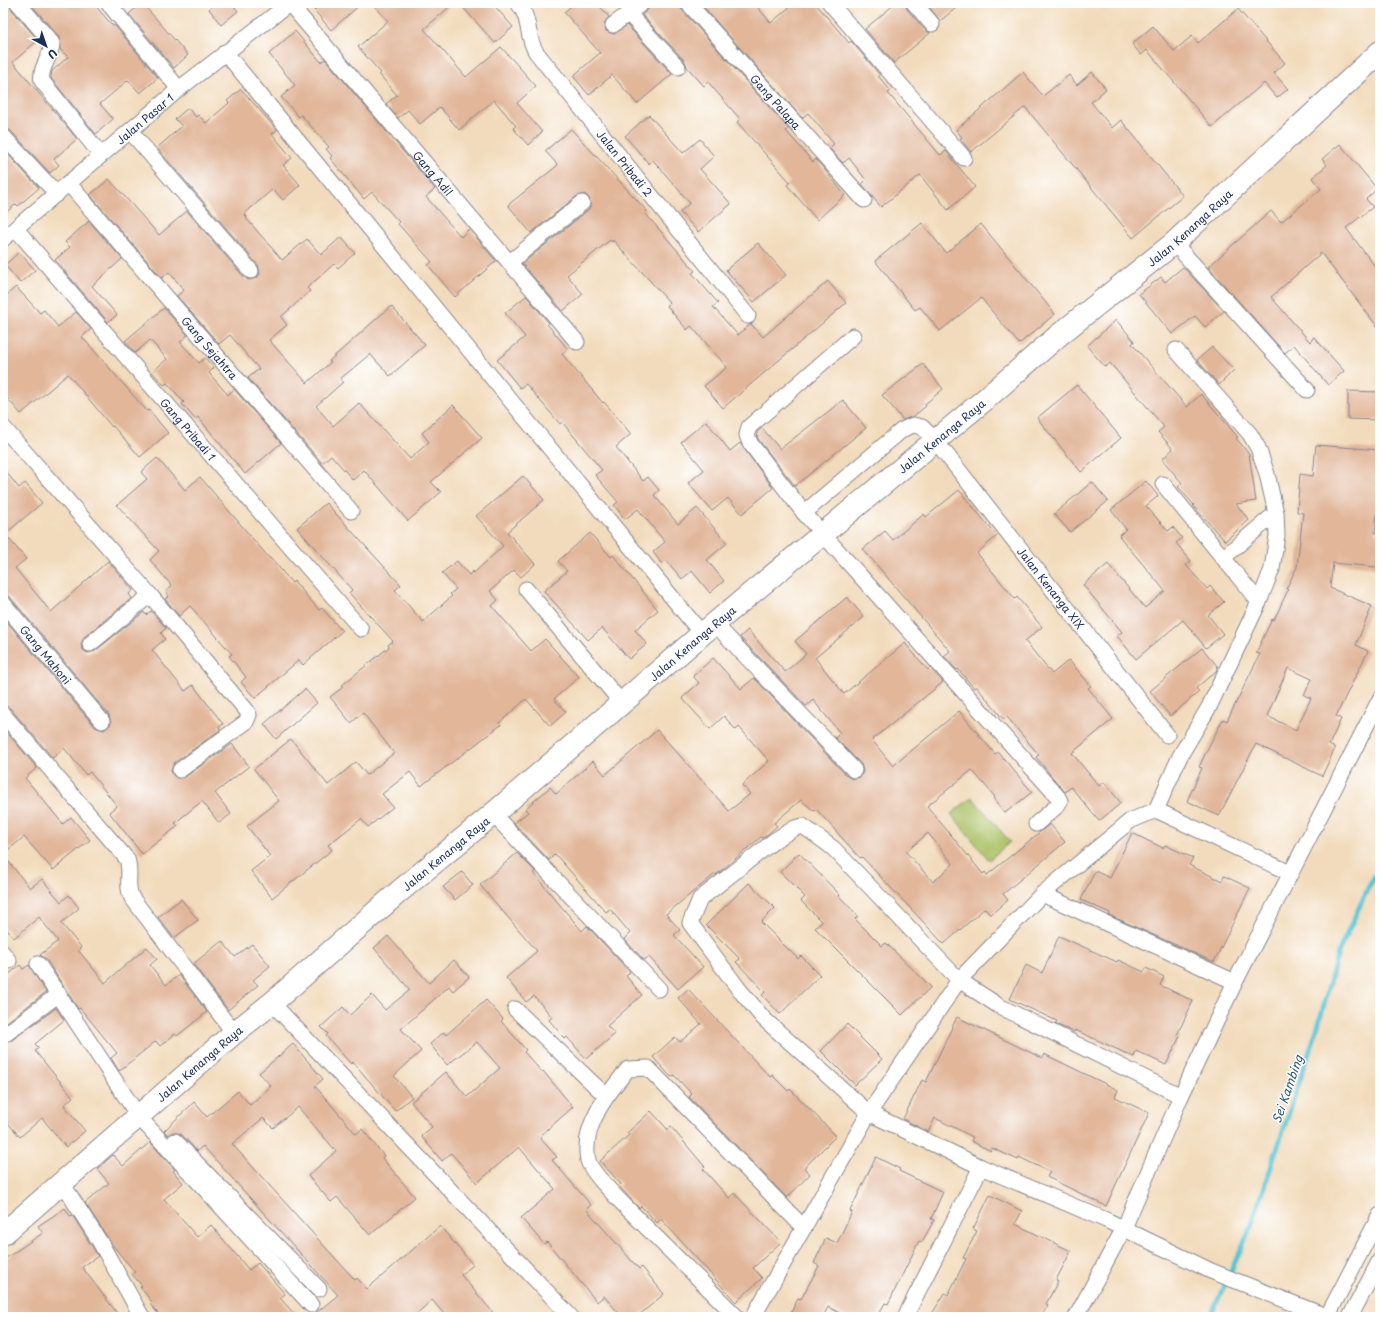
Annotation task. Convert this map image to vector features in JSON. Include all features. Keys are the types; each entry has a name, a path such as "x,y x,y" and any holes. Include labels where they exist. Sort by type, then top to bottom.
{"street":[{"path":"18,3 52,43 52,49 41,76 42,81 102,155"},
{"path":"108,3 179,89"},
{"name":"Jalan Pasar 1","path":"3,239 179,89 289,3"},
{"name":"Gang Adil","path":"289,3 577,342"},
{"name":"Jalan Pribadi 2","path":"518,3 525,12 533,47 536,52 748,316"},
{"path":"613,25 642,3"},
{"name":"Gang Palapa","path":"688,3 864,200"},
{"path":"914,3 932,24"},
{"path":"835,5 964,158"},
{"path":"628,13 678,67"},
{"path":"225,52 708,629 854,770"},
{"name":"Jalan Kenanga Raya","path":"3,1234 234,1033 272,1003 401,890 493,814 621,702 1059,335 1174,243 1380,52"},
{"path":"130,130 251,272"},
{"path":"3,136 57,194"},
{"name":"Gang Sejahtra","path":"69,184 351,511"},
{"path":"510,262 582,203"},
{"name":"Gang Pribadi 1","path":"16,229 361,630"},
{"path":"1174,243 1307,390"},
{"path":"853,336 749,427 747,435 750,443 804,513 1058,797 1060,801 1057,806 1036,824"},
{"path":"753,1317 869,1113 959,980 1042,894 1130,821 1156,810 1180,756 1209,707 1260,602 1272,569 1277,535 1276,513 1267,474 1258,448 1250,434 1176,350"},
{"name":"Jalan Kenanga XIX","path":"804,513 902,430 913,425 922,427 935,440 1167,735"},
{"path":"3,427 150,595 247,711 249,716 246,722 180,770"},
{"path":"1163,484 1260,602"},
{"path":"1224,557 1276,513"},
{"path":"526,589 621,702"},
{"path":"90,644 150,595"},
{"name":"Gang Mahoni","path":"3,602 102,721"},
{"path":"1076,1317 1124,1228 1181,1096 1235,982 1380,700"},
{"path":"3,714 127,859 130,867 128,892 234,1033"},
{"path":"1156,810 1290,873"},
{"path":"493,814 659,989"},
{"path":"1181,1096 999,1006 959,980 833,848 803,826 795,828 775,840 700,899 690,923 738,988 764,1019 869,1113 981,1167 1043,1192 1124,1228 1243,1285 1327,1317 1380,1215"},
{"path":"1042,894 1235,982"},
{"path":"38,964 142,1113 311,1305"},
{"path":"7,1033 59,994"},
{"path":"272,1003 571,1317"},
{"path":"515,1009 606,1096"},
{"path":"737,1317 606,1187 588,1162 588,1139 596,1115 606,1096 628,1069 648,1068 804,1228"},
{"path":"142,1113 319,1289"},
{"path":"905,1317 981,1167"},
{"path":"62,1183 100,1242 142,1317"},
{"path":"1350,1317 1380,1260"}],"green space":[{"path":"972,797 1010,842 989,860 951,814"}],"building":[{"path":"3,3 9,3 11,9 38,40 13,62 77,139 54,159 59,165 50,173 10,130 3,127"},
{"path":"30,3 93,3 112,25 115,26 158,78 140,93 128,80 100,104 113,119 96,134 51,78 52,71 68,57 60,49 59,37"},
{"path":"142,3 188,55 174,68 129,14"},
{"path":"216,3 231,3 238,11 221,25 209,9"},
{"path":"322,3 362,3 331,30 314,10"},
{"path":"372,3 454,3 424,29 466,77 501,47 536,86 517,103 542,132 528,145 513,128 516,126 494,100 459,130 440,107 420,124 408,110 398,118 386,104 397,95 379,74 381,73 358,47 388,21"},
{"path":"459,3 492,3 513,27 495,43"},
{"path":"575,3 597,3 609,17 605,22 606,31 614,34 627,25 672,74 637,104 612,75 589,95 573,76 600,53 564,12"},
{"path":"655,3 679,3 681,9 789,129 786,131 813,162 816,159 845,195 817,220 787,185 790,182 737,122 740,119 708,82 704,86 687,67 685,61 642,15"},
{"path":"700,3 754,3 771,23 794,3 815,3 849,43 851,41 880,75 878,76 891,91 888,93 940,155 946,151 975,187 948,210 920,175 881,207 862,184 866,180 849,158 843,163 829,148 834,144 808,113 802,118"},
{"path":"896,3 905,3 907,9 925,30 930,33 894,63 865,29"},
{"path":"926,3 962,3 940,21"},
{"path":"1238,9 1285,63 1274,73 1288,89 1277,98 1264,83 1212,127 1147,50 1141,55 1132,44 1153,26 1174,51 1192,36 1198,43"},
{"path":"295,31 321,62 325,59 435,189 426,197 461,237 469,229 496,261 455,297 428,265 432,262 398,224 399,222 372,192 364,199 330,158 332,156 326,149 329,147 301,115 299,117 281,97 295,85 269,54"},
{"path":"1023,72 1043,96 1069,75 1077,85 1092,72 1106,89 1091,102 1112,128 1121,120 1183,196 1133,238 1025,107 971,152 960,139 962,137 956,130"},
{"path":"241,89 277,130 272,134 292,158 283,165 300,185 283,200 273,189 244,214 247,217 246,218 282,260 307,239 321,255 341,237 355,253 338,268 334,264 307,288 310,291 281,317 287,325 269,340 307,383 331,362 329,361 391,306 425,345 390,376 370,354 340,379 343,382 316,406 333,426 359,403 410,459 429,442 422,433 453,405 482,438 431,482 441,492 408,521 364,470 353,480 331,455 322,463 248,378 259,369 230,335 219,344 177,296 184,290 169,272 162,278 90,195 109,179 159,235 187,211 244,277 248,280 257,278 260,274 258,265 157,148 182,126 175,119 188,108 196,117 198,115 206,123 229,103 227,101"},
{"path":"649,115 683,153 700,139 714,156 700,169 731,204 698,232 680,212 690,203 653,160 649,164 625,136"},
{"path":"571,129 647,211 645,213 695,271 692,273 718,303 713,307 738,335 751,324 763,337 828,281 846,303 723,408 704,386 727,367 691,326 687,330 667,306 670,303 613,240 612,242 610,240 567,275 583,294 563,311 522,264 588,210 591,206 589,198 585,194 577,196 531,233 508,205 558,165 545,151"},
{"path":"1340,144 1377,189 1366,199 1373,207 1346,228 1380,273 1380,330 1321,253 1271,297 1310,342 1314,337 1344,371 1328,385 1294,345 1285,353 1208,267 1271,211 1281,222 1321,189 1312,178 1327,165 1322,159"},
{"path":"3,149 39,188 18,206 16,204 3,215"},
{"path":"89,221 122,259 92,286 117,315 108,322 55,260 70,247 65,242"},
{"path":"922,223 946,253 981,224 1055,314 1019,344 981,298 940,331 920,307 915,310 875,261"},
{"path":"758,243 786,275 754,302 726,270"},
{"path":"19,252 35,270 20,283 5,265"},
{"path":"1183,267 1224,311 1205,327 1195,316 1172,334 1139,294 1161,277 1165,282"},
{"path":"16,287 40,313 44,310 58,327 76,312 91,329 82,337 168,433 140,457 113,426 112,427 68,374 21,414 3,393 3,298"},
{"path":"526,296 549,323 547,324 568,349 562,354 631,434 616,447 643,481 648,477 659,490 654,495 678,524 697,508 727,543 707,560 724,581 710,593 692,571 682,579 665,559 661,563 653,552 665,542 638,509 625,519 614,505 618,502 595,475 602,470 562,422 560,424 526,384 520,388 497,360 525,337 505,313"},
{"path":"164,308 188,335 180,342 199,363 205,358 214,368 209,373 228,395 234,389 281,443 245,474 198,417 195,419 182,404 184,402 167,383 164,385 152,372 167,359 150,340 135,353 125,341"},
{"path":"1116,320 1134,341 1132,344 1187,407 1201,394 1238,437 1236,438 1249,454 1256,501 1236,504 1249,520 1225,541 1178,487 1182,483 1162,459 1173,449 1158,432 1164,427 1110,363 1105,367 1087,346"},
{"path":"1212,347 1234,370 1219,385 1197,360"},
{"path":"923,364 943,389 925,404 926,406 914,416 903,420 882,395"},
{"path":"1077,385 1121,438 1081,472 1037,418"},
{"path":"1348,391 1380,392 1380,420 1348,419"},
{"path":"843,400 866,428 795,486 758,439 757,432 762,428 780,449"},
{"path":"706,421 730,451 740,443 773,488 742,514 728,498 712,511 688,483 704,470 681,442"},
{"path":"1316,445 1380,450 1380,483 1375,533 1380,533 1377,567 1333,563 1330,588 1372,606 1356,645 1368,651 1336,716 1341,719 1329,745 1335,748 1322,776 1256,744 1219,816 1187,801 1202,768 1199,767 1223,719 1227,721 1260,654 1256,653 1272,619 1274,620 1288,590 1286,589 1297,567 1303,513 1297,512 1300,474 1313,476","holes":["1288,668 1312,679 1304,695 1311,698 1296,730 1267,716"]},
{"path":"157,458 185,490 200,477 292,583 294,581 319,610 322,608 342,631 303,665 299,660 255,698 241,682 246,677 229,656 232,654 190,606 179,616 165,599 169,596 166,591 172,586 150,560 159,551 117,505 147,479 141,472"},
{"path":"3,468 19,488 25,483 42,503 5,534 26,559 15,568 51,612 108,561 133,590 129,594 132,598 84,637 81,645 83,650 87,653 95,651 144,612 146,615 151,611 166,628 161,633 165,639 152,650 185,691 193,685 223,724 219,727 220,730 174,763 171,771 173,775 177,778 185,777 232,744 249,766 215,793 231,814 219,823 202,801 175,823 178,826 142,854 109,812 117,806 90,772 86,775 64,748 53,758 10,708 3,705 3,617 95,727 104,730 111,724 109,715 10,597 3,594"},
{"path":"523,476 544,500 507,532 535,564 521,577 514,570 490,591 498,600 492,606 531,651 545,639 579,677 554,699 566,712 550,726 526,699 499,723 501,725 421,786 410,772 382,794 393,807 368,827 361,819 328,845 332,850 272,898 251,871 270,856 247,826 279,801 254,769 291,739 328,785 356,762 367,775 394,753 363,713 351,723 330,697 343,687 341,686 389,647 388,645 393,641 349,593 352,590 297,528 326,503 401,585 395,590 423,622 452,596 450,594 456,589 442,573 457,561 469,575 473,571 474,573 503,546 476,516"},
{"path":"1146,481 1158,496 1146,506 1168,531 1173,527 1182,538 1176,543 1191,561 1186,565 1207,589 1210,586 1224,602 1208,615 1223,634 1206,648 1183,620 1136,659 1117,636 1122,632 1083,585 1108,564 1145,608 1165,591 1119,536 1126,529 1111,510"},
{"path":"1092,482 1108,501 1070,532 1054,514"},
{"path":"959,490 997,536 977,553 1015,599 1017,597 1042,627 1025,641 1052,674 1069,660 1091,686 1088,688 1113,719 1072,753 1099,786 1104,782 1121,803 1099,821 1071,787 1065,792 1036,757 1039,755 1007,717 1004,720 976,686 974,688 958,669 957,670 944,656 950,651 863,549 885,531 893,540 924,514 926,517"},
{"path":"590,533 611,557 613,555 658,610 635,630 647,644 629,659 602,628 588,640 544,591 567,571 558,561"},
{"path":"847,597 864,617 815,658 844,694 905,643 928,670 930,668 943,682 872,740 893,766 959,711 995,754 998,752 1032,792 1005,813 993,798 995,797 972,770 927,806 983,874 985,872 987,875 1050,824 1065,842 1003,894 1008,900 990,915 985,908 944,944 862,857 860,858 816,809 814,811 801,800 774,823 777,826 763,838 761,837 666,914 680,930 674,935 703,967 678,989 649,957 644,960 624,939 630,933 610,909 606,912 555,854 549,860 514,823 528,812 525,809 550,787 556,794 593,761 605,775 657,730 729,811 750,794 742,785 769,761 739,727 736,730 724,716 710,729 682,698 699,683 693,676 713,658 741,689 754,678 847,776 852,779 860,777 863,772 861,764 835,738 840,733 813,700 806,706 740,637 748,630 785,672 806,654 795,641","holes":["928,833 953,864 933,882 906,852"]},
{"path":"1202,648 1218,667 1216,671 1196,688 1199,692 1170,716 1150,691"},
{"path":"305,689 317,703 276,739 264,724"},
{"path":"3,728 37,768 25,778 63,824 71,817 90,840 53,870 24,837 3,854"},
{"path":"1132,833 1163,848 1165,845 1193,858 1189,865 1222,881 1224,876 1250,888 1214,962 1109,915 1110,913 1081,900 1095,871 1110,878"},
{"path":"517,853 535,871 533,873 582,931 587,926 630,972 626,976 642,995 607,1026 615,1034 586,1059 567,1037 565,1039 549,1020 552,1017 534,996 526,1002 506,978 537,951 480,885"},
{"path":"799,853 840,895 839,896 858,916 855,919 882,946 886,943 931,987 902,1015 815,928 822,922 801,901 805,897 780,872"},
{"path":"3,855 30,888 42,879 61,902 69,895 79,908 61,923 81,947 78,950 105,983 147,947 157,959 150,965 166,985 179,975 207,1012 177,1036 175,1034 160,1046 156,1041 119,1071 111,1058 117,1053 80,1008 78,1009 46,959 40,955 58,941 39,917 14,938 3,925"},
{"path":"462,872 473,885 455,900 443,887"},
{"path":"749,883 775,908 761,922 798,959 801,956 820,975 780,1014 762,995 765,992 736,962 740,959 706,925"},
{"path":"181,899 198,920 174,938 158,917"},
{"path":"388,936 429,983 454,960 469,977 453,991 449,986 401,1029 421,1051 394,1076 412,1097 395,1111 353,1062 351,1064 326,1036 328,1034 321,1027 343,1007 350,1015 372,995 385,1010 410,990 374,948"},
{"path":"1059,936 1117,962 1118,960 1144,972 1146,968 1164,977 1160,985 1193,1001 1177,1035 1180,1036 1166,1065 1136,1051 1134,1057 1075,1030 1074,1032 1055,1024 1057,1021 1010,999 1026,965 1042,973"},
{"path":"222,941 235,957 252,944 270,966 253,980 258,985 228,1010 193,964"},
{"path":"20,965 23,969 29,965 46,992 3,1025 3,979"},
{"path":"688,989 770,1077 772,1075 788,1091 790,1089 836,1136 804,1168 810,1174 787,1198 689,1097 692,1094 674,1075 671,1077 653,1057 675,1037 680,1042 701,1024 678,998"},
{"path":"486,1000 503,1019 501,1021 526,1050 524,1052 542,1072 543,1071 573,1107 539,1137 557,1157 552,1160 591,1205 586,1209 639,1269 642,1267 664,1294 637,1317 622,1317 604,1296 597,1302 547,1242 544,1244 521,1218 555,1189 519,1147 477,1183 451,1153 442,1161 421,1136 432,1127 411,1102 446,1072 467,1097 500,1068 477,1042 447,1065 430,1044 444,1032 446,1035"},
{"path":"56,1008 64,1020 35,1044 39,1048 35,1051 73,1097 64,1105 85,1131 66,1147 42,1118 20,1137 3,1117 3,1041 12,1040"},
{"path":"957,1017 1042,1058 1044,1054 1118,1090 1115,1097 1149,1113 1106,1206 1047,1177 1050,1172 1019,1157 1018,1160 992,1148 991,1151 971,1141 973,1137 935,1118 928,1132 903,1119 922,1080 926,1082"},
{"path":"847,1024 882,1059 855,1085 821,1051"},
{"path":"293,1044 323,1079 315,1086 356,1134 362,1129 384,1156 382,1158 415,1197 370,1235 337,1197 331,1202 308,1176 336,1151 298,1107 273,1128 263,1118 232,1144 355,1280 357,1278 367,1289 440,1226 473,1265 461,1275 497,1317 447,1317 432,1300 413,1317 311,1317 338,1295 203,1146 197,1151 181,1134 173,1132 168,1135 164,1131 194,1102 207,1117 238,1091 250,1105 271,1086 259,1073"},
{"path":"651,1111 668,1130 671,1127 705,1167 703,1169 729,1198 734,1193 781,1242 753,1268 762,1278 736,1302 661,1219 657,1223 641,1206 639,1208 635,1204 619,1186 621,1184 600,1161 629,1135 627,1133"},
{"path":"150,1142 175,1170 173,1171 183,1183 164,1199 197,1237 211,1225 249,1270 258,1263 285,1294 280,1298 297,1317 161,1317 150,1304 152,1302 132,1274 135,1272 113,1246 85,1203 109,1183 97,1169 113,1155 123,1166"},
{"path":"876,1157 900,1169 899,1171 943,1192 931,1219 934,1220 922,1242 919,1241 888,1304 885,1303 877,1317 848,1317 828,1307 823,1317 789,1317 798,1298 801,1299 819,1266 814,1263 826,1238 837,1243 852,1212 850,1211"},
{"path":"990,1195 1022,1211 1015,1224 1071,1251 1056,1280 1058,1281 1046,1304 1048,1305 1041,1317 930,1317 945,1293 948,1295 966,1259 963,1258 977,1231 973,1229"},
{"path":"65,1208 70,1216 72,1215 98,1256 82,1267 120,1317 3,1317 3,1260 43,1233 38,1226"}],"waterway":[{"name":"Sei Kambing","path":"1210,1317 1251,1227 1318,1026 1338,953 1368,888 1380,867"}]}
